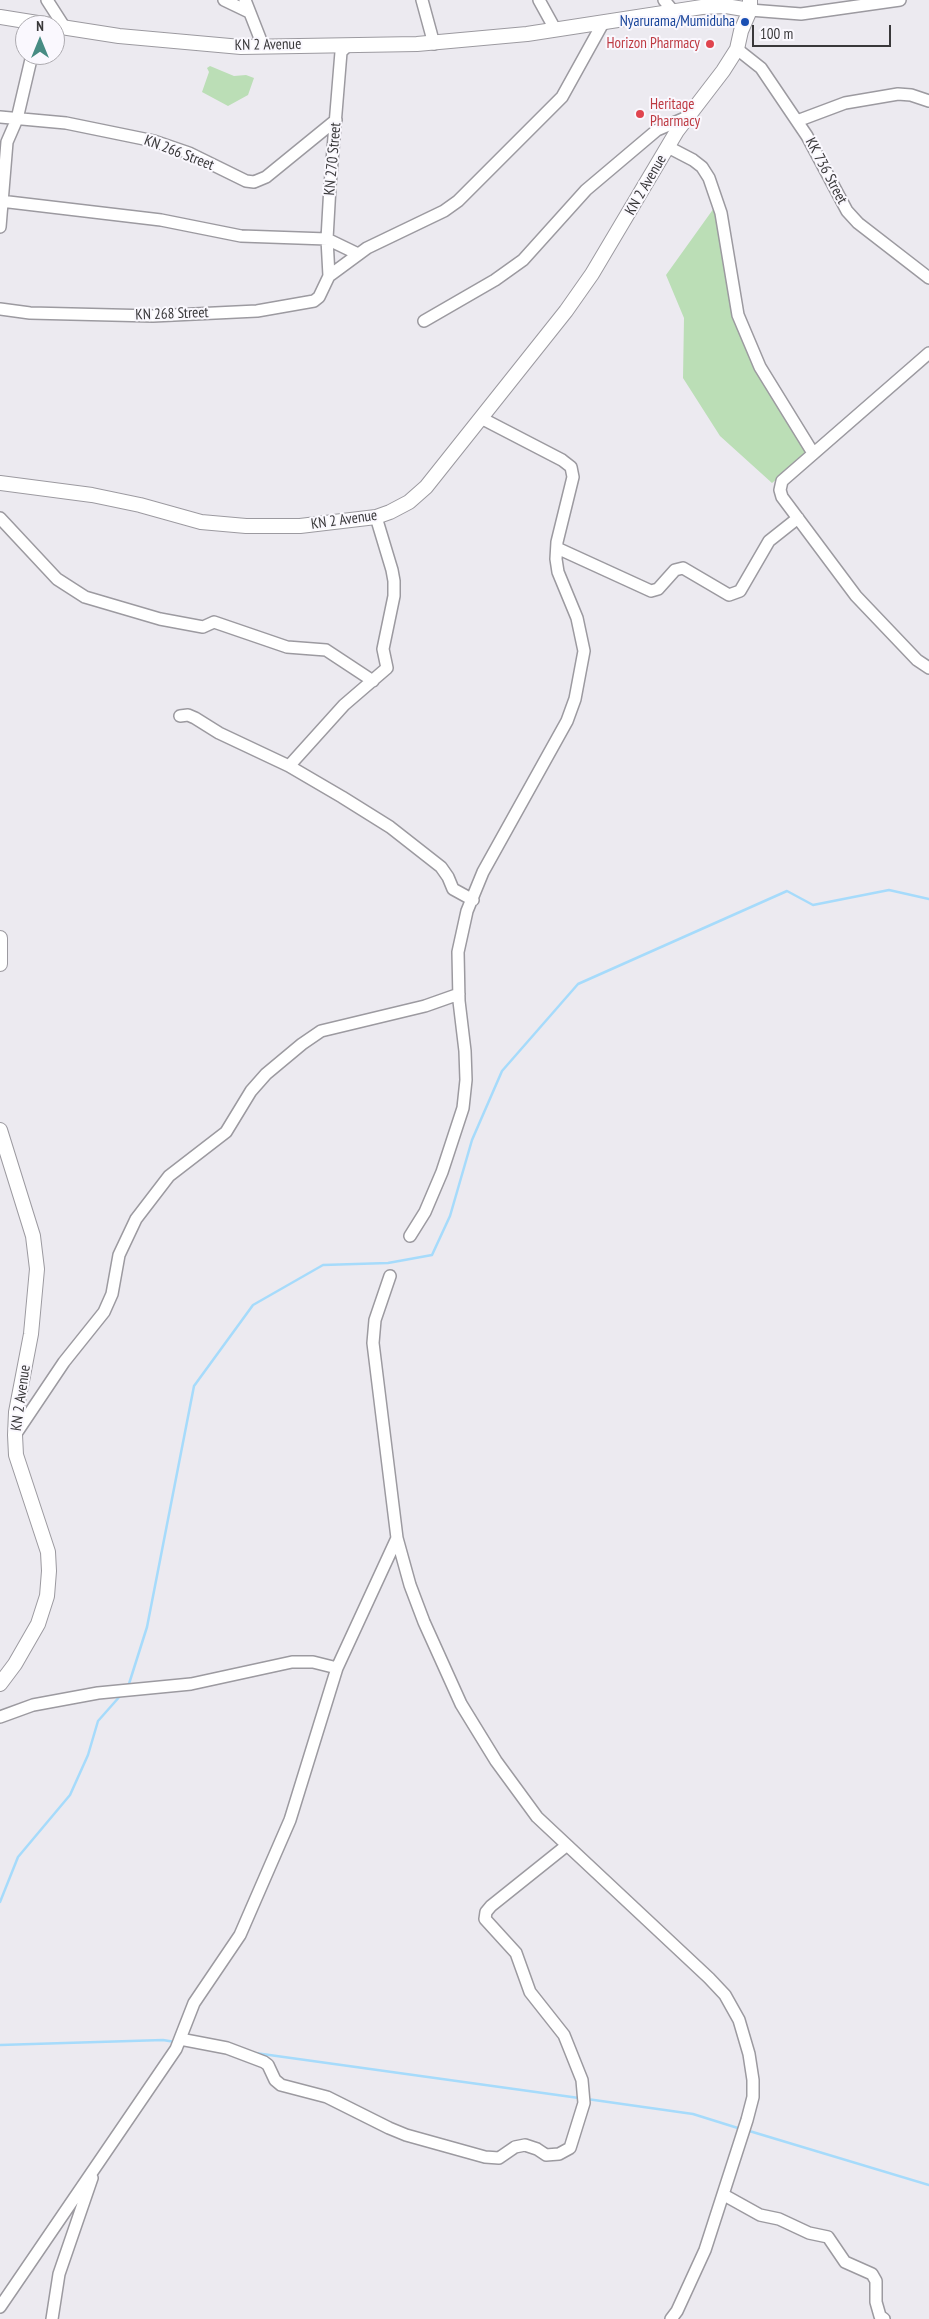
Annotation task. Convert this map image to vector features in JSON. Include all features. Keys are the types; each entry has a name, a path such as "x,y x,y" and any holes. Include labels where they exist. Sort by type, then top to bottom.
{"main road":[{"name":"KN 2 Avenue","path":"0,482 92,495 140,505 202,522 246,526 300,526 376,517 409,502 426,487 592,274 685,118 723,71 737,49 750,5 669,5 603,23 434,44 241,47 119,36 65,28"},
{"name":"KN 2 Avenue","path":"0,17 15,20"},
{"path":"0,938 0,961"},
{"name":"KN 2 Avenue","path":"0,1130 33,1236 37,1269 31,1334 16,1412 15,1435 16,1455 48,1552 50,1571 47,1596 38,1624 15,1664 0,1684"}],"street":[{"path":"46,0 49,15"},
{"path":"224,0 249,12"},
{"path":"245,0 262,46"},
{"path":"422,0 434,44"},
{"path":"539,0 555,29"},
{"path":"750,5 802,14 900,0"},
{"path":"329,276 358,254 458,201 562,97 603,23"},
{"name":"KN 270 Street","path":"329,276 327,239 341,52 348,45"},
{"name":"KK 736 Street","path":"737,49 761,68 808,136 847,211 858,223 929,278"},
{"path":"0,228 7,142 17,119 30,65"},
{"path":"797,121 845,103 898,94 911,95 929,101"},
{"name":"KN 266 Street","path":"0,117 66,123 154,141 189,153 246,181 254,182 266,178 336,120"},
{"path":"424,321 495,280 523,260 586,190 657,130 685,118"},
{"path":"668,147 693,160 702,167 710,178 721,213 738,315 760,367 813,452"},
{"path":"1,201 161,220 241,236 327,239 358,254"},
{"name":"KN 268 Street","path":"0,309 30,313 153,316 257,311 314,301 329,276"},
{"path":"929,353 782,480 780,490 782,497 856,596 917,660 929,668"},
{"path":"410,1236 425,1212 442,1172 464,1108 466,1051 459,994 458,952 467,911 483,872 567,721 575,699 584,651 577,618 558,572 557,548 573,476 571,468 562,460 481,418"},
{"path":"289,766 344,705 387,668 383,649 394,596 392,570 376,517"},
{"path":"0,518 57,578 85,597 160,619 203,627 214,622 287,647 326,650 373,681"},
{"path":"557,548 651,592 658,589 675,570 682,568 729,595 740,590 769,541 798,518"},
{"path":"180,716 188,715 195,718 219,733 289,766 390,827 441,867 453,889 473,900"},
{"path":"15,1435 64,1362 104,1312 112,1294 119,1255 136,1219 169,1176 226,1132 251,1092 266,1074 321,1031 425,1006 459,994"},
{"path":"390,1276 375,1320 373,1342 397,1538 410,1585 424,1622 460,1704 496,1761 537,1817 725,1995 739,2020 749,2054 753,2097 706,2250 672,2319"},
{"path":"0,2307 176,2049 194,2003 240,1935 290,1820 338,1668 397,1538"},
{"path":"0,1717 33,1705 79,1696 191,1684 292,1662 313,1662 338,1668"},
{"path":"180,2039 227,2048 264,2062 268,2065 275,2080 281,2085 328,2097 389,2128 406,2134 485,2157 499,2158 515,2147 525,2145 546,2154 560,2154 570,2148 584,2103 582,2080 564,2035 530,1992 516,1953 485,1919 486,1912 491,1906 566,1846"},
{"path":"52,2319 59,2274 97,2164"},
{"path":"724,2195 760,2215 780,2219 809,2233 828,2237 845,2262 872,2274 876,2281 876,2302 880,2316 884,2319"}],"green space":[{"path":"210,66 234,76 246,75 254,78 248,95 228,106 202,92 209,72 207,68"},
{"path":"714,208 733,288 732,316 747,350 809,453 772,483 720,436 683,378 684,318 666,275"}],"waterway":[{"path":"128,1687 147,1627 194,1386 253,1305 323,1265 388,1263 432,1255 450,1216 472,1140 502,1071 578,984 787,891 813,905 889,890 929,899"},
{"path":"0,1902 18,1857 70,1795 88,1755 98,1721 121,1695"},
{"path":"0,2045 163,2040 175,2042"},
{"path":"255,2053 579,2098"},
{"path":"587,2099 693,2114 741,2129"},
{"path":"746,2130 929,2185"}],"place":[{"name":"Nyarurama/Mumiduha","path":"745,22"},
{"name":"Horizon Pharmacy","path":"710,44"},
{"name":"Heritage Pharmacy","path":"640,114"}]}
